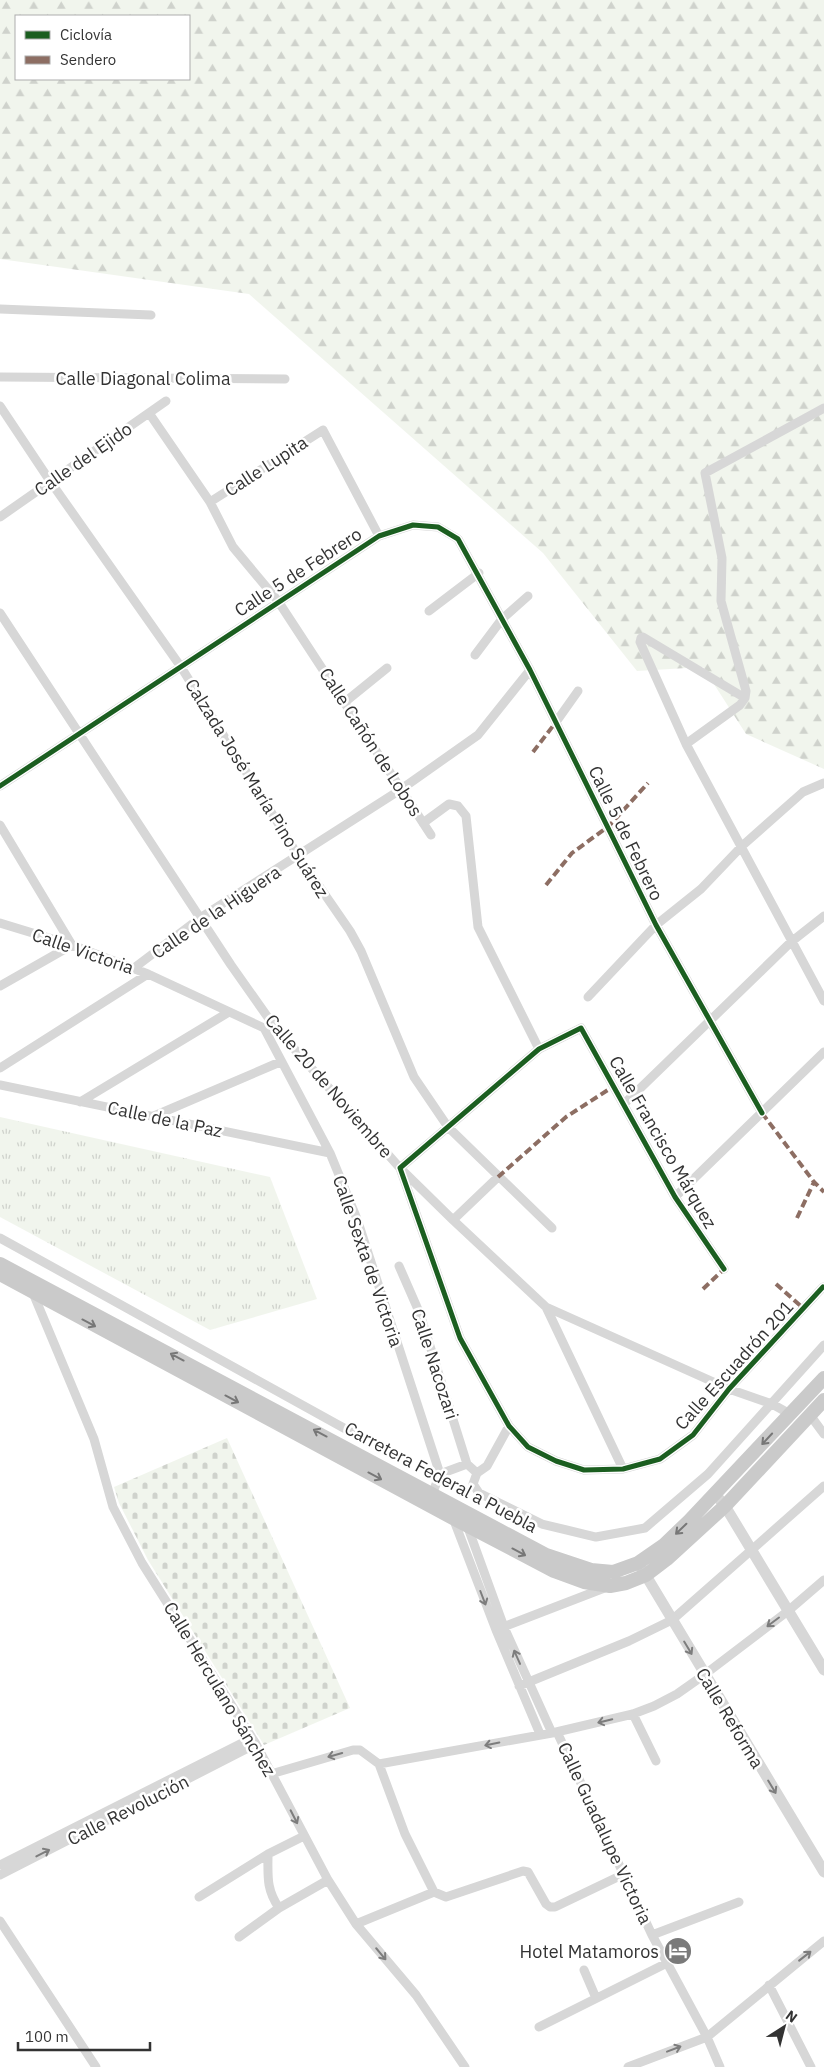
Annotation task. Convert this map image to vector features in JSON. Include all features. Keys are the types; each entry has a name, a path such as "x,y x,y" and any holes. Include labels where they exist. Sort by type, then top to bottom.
{"main road":[{"name":"Carretera Federal a Puebla","path":"0,1264 34,1288"},
{"name":"Carretera Federal a Puebla","path":"0,1274 34,1288 487,1529 554,1571 584,1582 610,1586 646,1576 667,1559 725,1506 824,1400"},
{"name":"Carretera Federal a Puebla","path":"430,1499 450,1503 467,1525 487,1529 546,1555 591,1570 613,1572 638,1563 664,1545 715,1494 824,1378"}],"street":[{"path":"0,309 151,316"},
{"name":"Calle Diagonal Colima","path":"0,377 285,379"},
{"name":"Calle del Ejido","path":"0,517 166,401"},
{"name":"Calzada José María Pino Suárez","path":"0,406 50,481 181,667 298,857 350,931 361,952 414,1077 448,1127 552,1228"},
{"path":"686,744 740,705 745,698 746,691 721,601 722,558 705,473 824,409"},
{"name":"Calle Cañón de Lobos","path":"149,413 210,502 233,547 278,601 345,702 400,790 424,823 449,804 458,806 466,816 478,927 539,1049"},
{"name":"Calle Lupita","path":"210,502 323,430"},
{"name":"Calle 5 de Febrero","path":"323,430 379,536"},
{"name":"Calle 5 de Febrero","path":"0,786 379,536 413,525 438,528 458,539 478,573 530,670 656,925 762,1113"},
{"path":"429,611 478,573"},
{"path":"475,655 502,619 528,596"},
{"name":"Calle 20 de Noviembre","path":"0,613 80,732 200,918 274,1026 400,1168 546,1307 729,1389 772,1404 790,1414"},
{"path":"745,698 643,637 641,638 640,642 686,744 824,1001"},
{"path":"345,702 387,668"},
{"name":"Calle de la Higuera","path":"134,968 200,918 400,790 478,735 530,670"},
{"path":"556,722 578,691"},
{"path":"588,998 656,925 701,889 742,846 803,792 824,783"},
{"path":"424,823 431,835"},
{"path":"0,825 72,945 0,986"},
{"path":"624,1104 791,942 824,916"},
{"name":"Calle Victoria","path":"0,923 72,945 134,968 264,1028"},
{"path":"0,1068 148,974"},
{"path":"80,1102 229,1012"},
{"path":"264,1028 274,1026"},
{"name":"Calle Sexta de Victoria","path":"264,1028 280,1062 330,1153 356,1219 440,1474"},
{"name":"Calle Francisco Márquez","path":"539,1049 581,1028 675,1196 724,1269"},
{"path":"400,1168 539,1049"},
{"path":"675,1196 824,1052"},
{"path":"153,1117 280,1062"},
{"name":"Calle de la Paz","path":"0,1085 330,1153"},
{"name":"Calle Escuadrón 201","path":"400,1168 460,1338 509,1426 528,1447 556,1461 584,1470 623,1469 660,1459 693,1435 729,1389 823,1286"},
{"path":"453,1220 498,1177"},
{"path":"1,1242 351,1432"},
{"name":"Calle Nacozari","path":"399,1266 420,1314 467,1464"},
{"name":"Calle Herculano Sánchez","path":"34,1288 94,1439 113,1507 142,1563 254,1741 328,1880 356,1924 416,1995 465,2067"},
{"path":"546,1307 623,1469"},
{"path":"509,1426 488,1466 478,1473 473,1484 479,1493 542,1524 596,1537 646,1528 708,1474 824,1345"},
{"path":"810,1415 824,1434"},
{"path":"430,1499 440,1474 467,1464 478,1473"},
{"path":"519,1686 629,1641 672,1620 824,1486"},
{"path":"715,1494 725,1506 824,1670"},
{"name":"Calle Guadalupe Victoria","path":"459,1514 500,1628 555,1733 652,1935 707,2037 720,2067"},
{"name":"Calle Guadalupe Victoria","path":"467,1525 519,1686 540,1734"},
{"name":"Calle Reforma","path":"638,1563 824,1872"},
{"path":"379,1764 469,1749 540,1734 555,1733 633,1714 677,1694 788,1611 824,1580"},
{"path":"500,1628 610,1586"},
{"path":"633,1714 656,1761"},
{"name":"Calle Revolución","path":"0,1865 68,1829 254,1741"},
{"name":"Calle Revolución","path":"0,1875 74,1838 254,1741"},
{"path":"271,1774 353,1750 360,1750 379,1764 405,1834 434,1892 446,1897 526,1871 546,1904 550,1907 555,1907 624,1874"},
{"path":"68,1829 74,1838"},
{"path":"199,1897 268,1854 304,1836"},
{"path":"268,1854 270,1892 279,1908"},
{"path":"240,1937 279,1908 328,1880"},
{"path":"356,1924 434,1892"},
{"path":"652,1935 739,1902"},
{"path":"0,1921 96,2067"},
{"path":"628,2067 640,2065 707,2037 824,1942"},
{"path":"539,2027 667,1963"},
{"path":"584,1970 596,1998"},
{"path":"769,1985 811,2067"}],"green space":[{"path":"0,0 824,0 824,769 746,734 703,667 637,671 543,553 249,294 0,259"},
{"path":"0,1117 270,1177 317,1299 210,1330 0,1217"},
{"path":"227,1438 350,1708 264,1745 148,1560 119,1503 114,1487"}],"marked path":[{"path":"533,752 556,722"},
{"path":"546,885 572,853 609,826 648,783"},
{"path":"498,1177 566,1117 614,1086"},
{"path":"762,1113 814,1182 824,1192"},
{"path":"797,1218 814,1182"},
{"path":"703,1289 724,1269"},
{"path":"776,1284 803,1308"}],"cycle path":[{"path":"0,786 379,536 413,525 438,527 458,539 530,670 656,925 762,1113"},
{"path":"724,1269 675,1197 581,1028 539,1049 400,1168 460,1338 509,1426 528,1447 556,1461 584,1470 623,1469 660,1459 693,1435 729,1389 823,1287"}],"place":[{"name":"Hotel Matamoros","path":"678,1951"}]}
